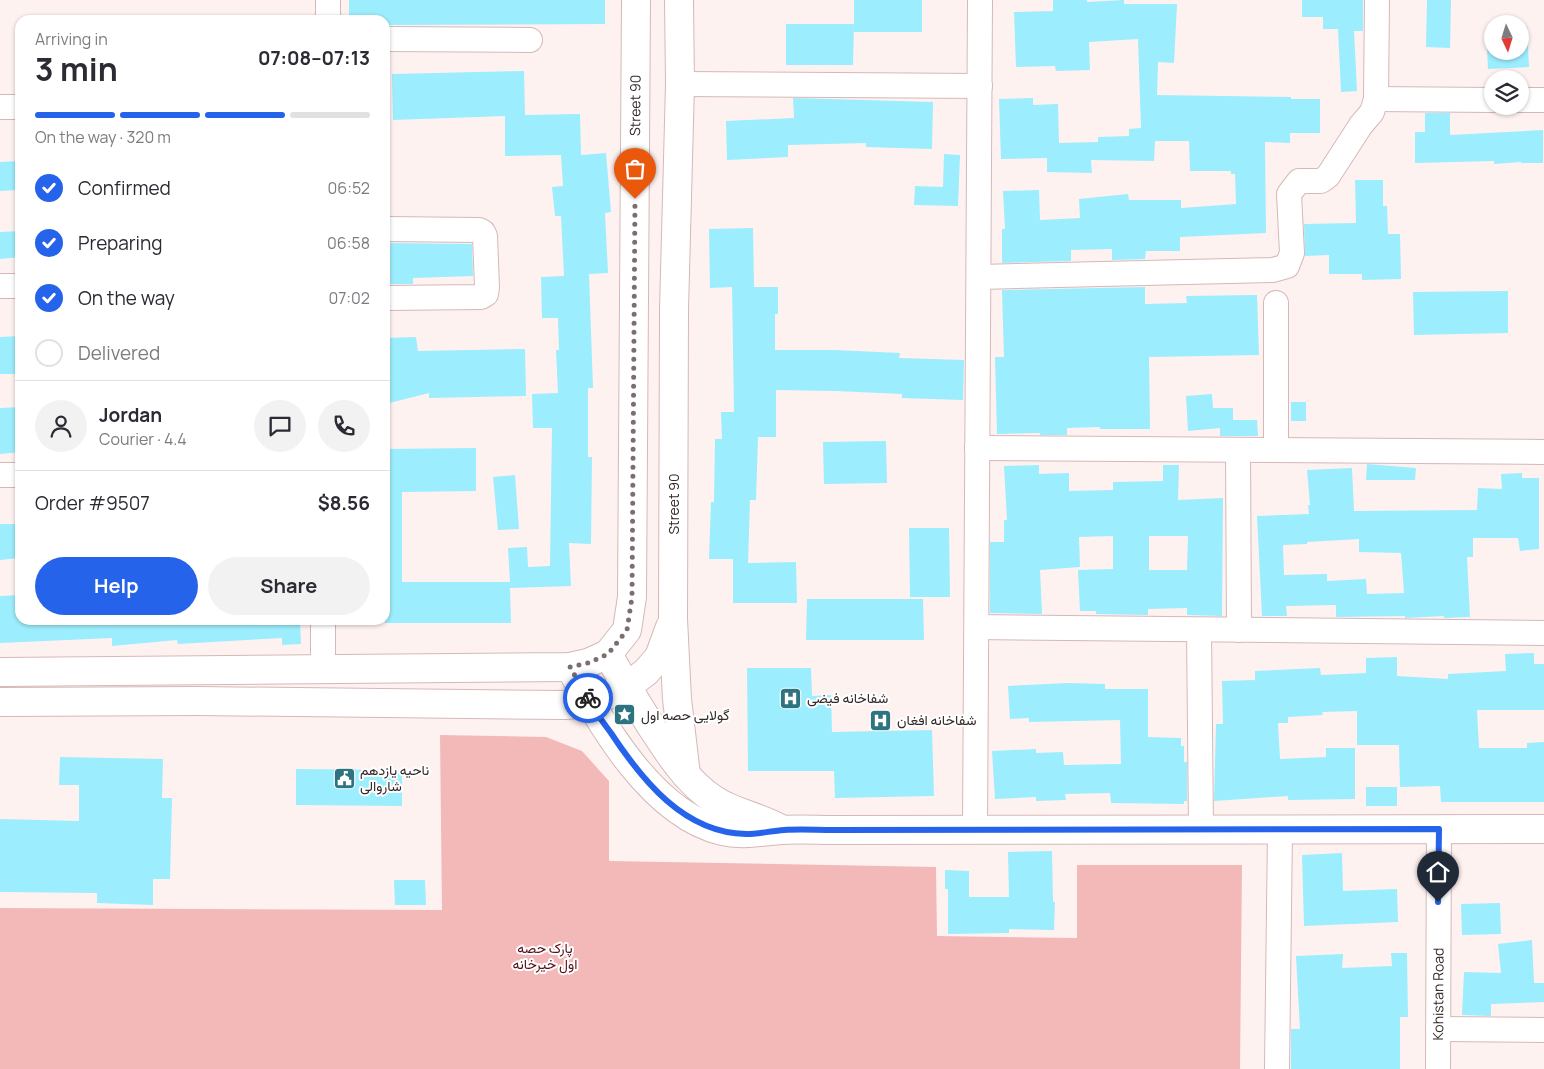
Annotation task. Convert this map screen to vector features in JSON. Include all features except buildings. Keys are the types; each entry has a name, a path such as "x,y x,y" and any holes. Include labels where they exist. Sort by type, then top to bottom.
{"main road":[{"name":"Street 90","path":"608,654 627,630 632,597 636,0"},
{"name":"Street 90","path":"679,0 680,84 674,320 673,619 678,708 686,775"},
{"path":"0,702 555,705 590,702 626,687 646,672 659,657 673,619"},
{"path":"0,672 570,667 588,663 608,654 626,687 686,775 719,803 768,822 783,830"},
{"path":"570,667 619,746 642,777 665,800 688,817 721,830 745,834 783,830 1544,829"},
{"path":"198,669 198,702"}],"street":[{"path":"328,0 328,15"},
{"path":"975,829 980,0"},
{"path":"979,277 1273,270 1287,266 1292,253 1290,194 1293,187 1299,181 1321,182 1328,176 1361,125 1372,112 1376,99 1377,0"},
{"path":"390,39 530,40"},
{"path":"680,84 980,86"},
{"path":"1376,99 1484,100"},
{"path":"1529,100 1544,100"},
{"path":"0,107 15,107"},
{"path":"390,229 479,230 483,232 485,236 488,286 486,294 481,297 390,298"},
{"path":"0,286 15,286"},
{"path":"1276,303 1276,450"},
{"path":"977,448 1544,452"},
{"path":"1238,450 1239,630"},
{"path":"0,475 15,475"},
{"path":"323,625 323,668"},
{"path":"977,627 1544,633"},
{"path":"1199,630 1201,829"},
{"path":"1277,1069 1280,829"},
{"name":"Kohistan Road","path":"1438,1069 1439,829"},
{"path":"1438,1030 1544,1030"}],"green space":[{"name":"پارک حصه اول خیرخانه","path":"440,735 546,737 582,751 609,781 609,861 936,867 937,936 1077,938 1077,865 1242,865 1240,1069 0,1069 0,908 442,910"}],"way so far":[{"path":"588,698 570,667 588,663 608,654 627,630 632,597 635,199"}],"place":[{"name":"شفاخانه فیضی","path":"791,698"},
{"name":"گولایی حصه اول","path":"625,715"},
{"name":"شفاخانه افغان","path":"881,720"},
{"name":"ناحیه یازدهم شاروالی","path":"344,778"}],"route":[{"path":"588,698 642,777 665,800 688,817 721,830 745,834 783,830 1439,829 1438,902"}]}
